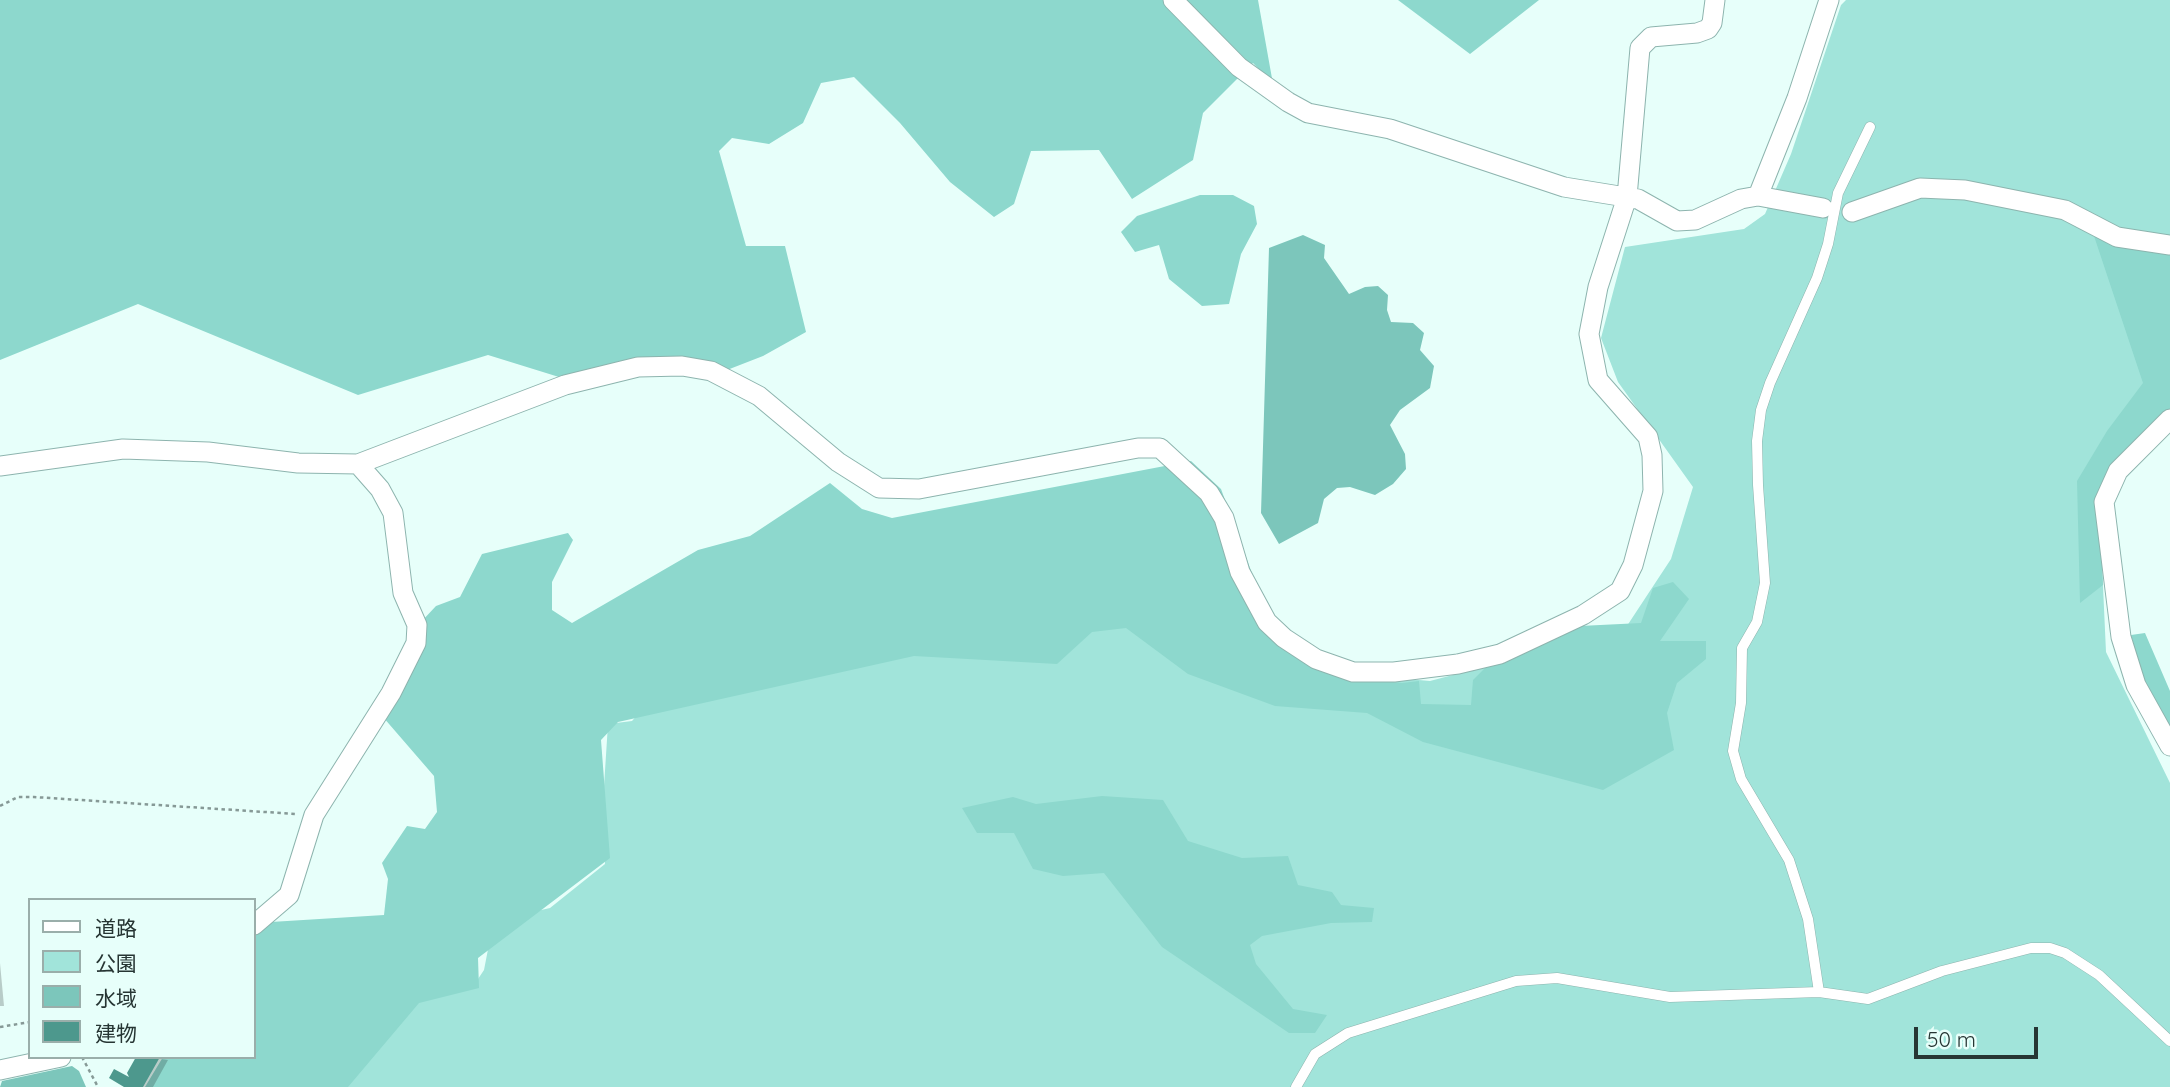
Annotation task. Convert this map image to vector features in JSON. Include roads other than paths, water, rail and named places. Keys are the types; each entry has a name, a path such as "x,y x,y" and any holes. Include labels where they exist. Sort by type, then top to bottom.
{"street":[{"path":"1174,0 1239,66 1288,102 1308,113 1391,129 1564,187 1627,197 1648,204 1677,221 1687,222 1741,199 1758,196 1823,208"},
{"path":"0,466 123,449 208,452 298,463 358,464 565,385 638,367 671,366 711,371 758,397 838,462 879,488 919,489 957,484 1138,448 1160,448 1209,493 1224,518 1240,572 1267,622 1283,638 1315,659 1353,672 1394,673 1458,664 1500,654 1583,615 1620,591 1633,565 1653,491 1652,456 1648,437 1598,380 1592,362 1589,334 1598,288 1627,197 1640,48 1644,41 1651,37 1697,33 1708,29 1712,23 1715,0"},
{"path":"1758,196 1797,98 1829,0"},
{"path":"1852,212 1920,188 1965,190 2065,210 2117,237 2170,244"},
{"path":"2170,419 2118,471 2104,502 2121,636 2136,685 2170,746"},
{"path":"256,923 289,895 314,815 391,693 416,643 417,625 403,593 393,513 380,489 358,464"},
{"path":"0,1070 52,1059"}],"lane":[{"path":"1819,992 1808,919 1789,860 1741,779 1732,751 1741,703 1742,648 1757,622 1765,583 1758,485 1761,410 1770,383 1817,278 1828,244 1838,193 1870,127"},
{"path":"1296,1087 1315,1054 1348,1033 1516,981 1557,978 1670,997 1819,992 1868,999 1942,971 2031,948 2050,948 2065,953 2099,975 2170,1041"}],"water":[{"path":"1303,235 1325,245 1324,258 1349,294 1365,287 1378,286 1388,295 1387,310 1391,322 1413,323 1424,333 1420,350 1434,366 1430,388 1400,410 1390,425 1405,454 1406,469 1393,484 1375,495 1350,487 1337,488 1324,499 1318,523 1279,544 1261,513 1269,248"},
{"path":"72,1066 79,1071 86,1087 0,1087 2,1081"}]}
